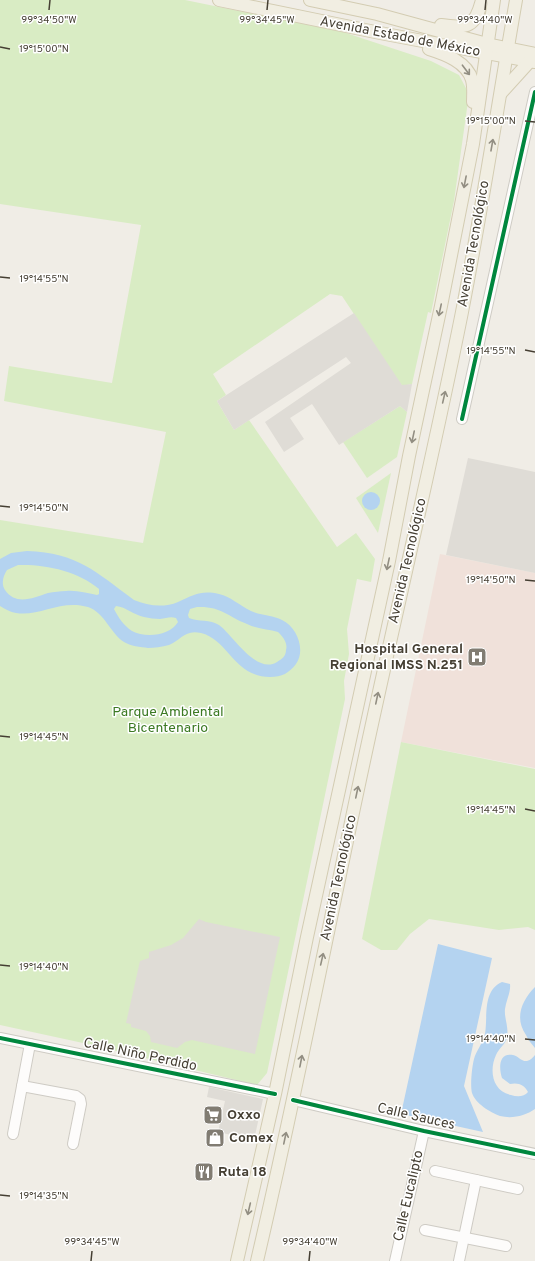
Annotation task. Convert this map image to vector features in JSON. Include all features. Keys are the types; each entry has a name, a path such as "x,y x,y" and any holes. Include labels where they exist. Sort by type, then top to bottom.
{"main road":[{"name":"Avenida Estado de México","path":"219,0 380,33 507,52 534,59"},
{"name":"Avenida Estado de México","path":"310,0 377,14 487,49"},
{"path":"377,14 453,27 462,26 472,22 476,18 482,0"},
{"name":"Avenida Tecnológico","path":"237,1261 275,1094 307,937 389,561 409,456 441,306 472,144 494,0"},
{"name":"Avenida Tecnológico","path":"257,1261 277,1175 327,940 335,893 463,309 516,0"},
{"path":"380,33 443,53 462,65 469,73 472,79 473,90 472,144"},
{"path":"501,93 534,59"},
{"path":"307,937 327,940"},
{"path":"258,1170 277,1175"}],"street":[{"path":"462,419 535,92"},
{"name":"Calle Niño Perdido","path":"0,1038 275,1094"},
{"path":"13,1134 30,1044"},
{"path":"22,1086 76,1096 80,1099 81,1104 73,1144"},
{"name":"Calle Sauces","path":"293,1100 424,1131 535,1154"},
{"name":"Calle Eucalipto","path":"395,1261 424,1131"},
{"path":"435,1171 518,1189"},
{"path":"459,1261 476,1180"},
{"path":"425,1230 506,1246"}],"shaded area":[{"path":"354,313 402,385 412,384 407,412 400,406 339,445 312,404 290,418 304,439 284,452 265,422 351,363 346,357 234,430 217,401"},
{"path":"468,458 535,472 535,573 446,555"},
{"name":"Hospital General Regional IMSS N.251","path":"440,554 535,573 535,768 401,742"},
{"path":"199,919 206,922 280,937 255,1054 192,1040 185,1042 177,1048 151,1042 150,1036 146,1031 131,1027 131,1024 126,1023 140,961 149,958 149,952 171,945 183,938"},
{"path":"209,1087 263,1099 254,1140 218,1132 225,1101 207,1097"}],"green space":[{"name":"Parque Ambiental Bicentenario","path":"0,0 185,0 343,32 431,61 459,75 469,94 454,201 431,313 428,312 412,384 402,386 342,296 330,294 213,374 226,395 217,401 234,430 249,420 337,547 356,533 375,559 371,582 357,579 347,629 349,654 344,681 345,699 267,1073 257,1085 83,1043 0,1025 0,520 143,543 166,432 4,401 9,366 112,383 141,225 0,204"},
{"path":"400,406 407,412 397,457 367,478 343,442"},
{"path":"391,473 378,533 356,498"},
{"path":"401,742 535,769 535,930 528,927 499,930 429,919 410,934 397,950 381,950 362,939"}],"water":[{"path":"367,492 375,492 380,497 378,508 375,510 367,510 362,505 362,497"},
{"path":"27,551 45,553 73,560 97,573 134,600 150,605 162,606 173,604 193,595 202,593 223,595 251,611 279,618 287,623 296,633 300,646 299,658 291,670 285,674 270,677 258,675 248,671 240,665 219,643 211,637 201,633 191,632 169,645 148,648 124,642 115,634 99,614 88,607 69,605 25,614 12,612 0,606 0,559 11,553","holes":["18,565 50,567 71,573 91,583 99,589 99,594 64,591 48,593 25,599 14,598 5,590 3,580 7,570","116,606 127,609 140,616 152,618 160,619 174,617 178,622 174,627 163,633 144,635 132,631 126,627 114,609","197,607 212,608 224,612 251,626 278,632 286,643 285,654 277,662 269,665 261,663 253,659 245,652 225,630 216,623 189,618 188,615 190,609"]},
{"path":"438,944 492,958 464,1086 483,1132 401,1114"},
{"path":"502,982 510,984 510,987 505,1009 507,1037 496,1055 493,1067 496,1085 505,1093 511,1095 522,1096 526,1094 528,1092 523,1086 516,1083 510,1084 502,1078 500,1066 502,1059 508,1055 513,1055 527,1061 535,1055 535,1109 523,1115 514,1117 505,1117 492,1113 476,1100 471,1090 473,1062 485,1034 487,1005 491,991"},
{"path":"535,987 535,1048 522,1029 520,1016 523,1003"}],"cycle path":[{"path":"462,419 535,92"},
{"path":"0,1038 275,1094"},
{"path":"293,1100 424,1131 535,1154"}],"place":[{"name":"Hospital General Regional IMSS N.251","path":"477,657"},
{"name":"Oxxo","path":"213,1115"},
{"name":"Comex","path":"215,1138"},
{"name":"Ruta 18","path":"204,1172"}]}
